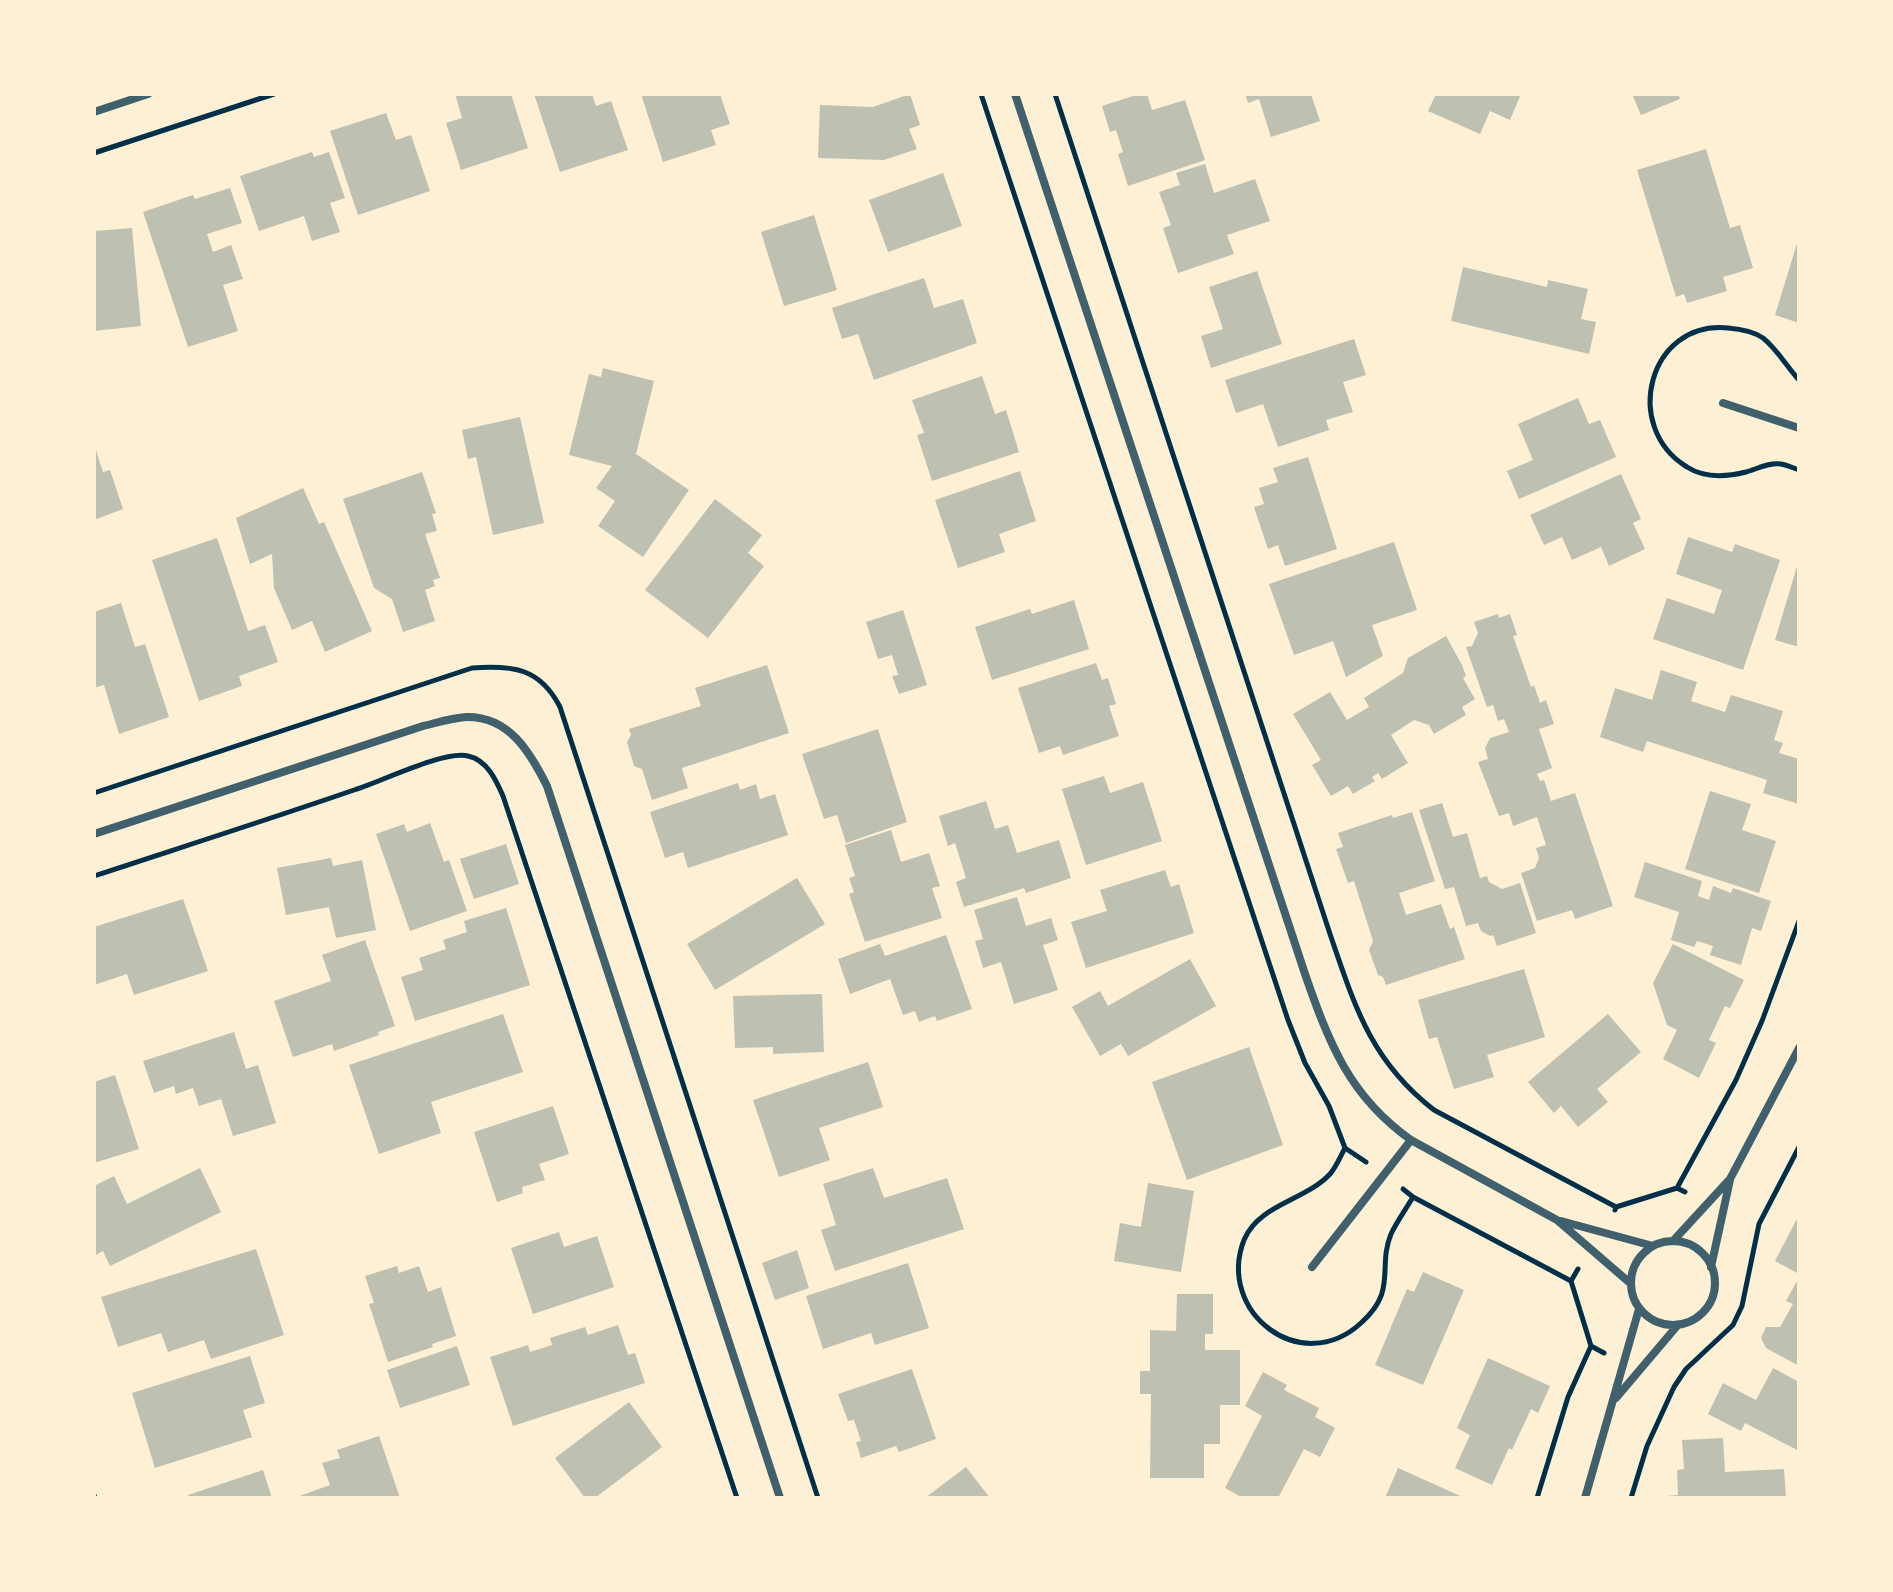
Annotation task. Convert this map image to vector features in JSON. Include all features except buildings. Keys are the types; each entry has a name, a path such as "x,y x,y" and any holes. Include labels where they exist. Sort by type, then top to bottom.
{"street":[{"path":"94,112 148,94"},
{"path":"1015,94 1324,1030 1336,1056 1362,1095 1393,1127 1411,1140 1557,1220 1630,1283"},
{"path":"1723,403 1799,428"},
{"path":"94,834 423,726 462,717 490,722 509,731 532,755 547,786 780,1498"},
{"path":"1673,1241 1730,1179 1799,1048"},
{"path":"1312,1267 1411,1140"},
{"path":"1711,1267 1730,1179"},
{"path":"1557,1220 1653,1246"},
{"path":"1613,1402 1677,1326 1700,1316 1714,1293 1715,1280 1705,1256 1696,1249 1673,1241 1653,1246 1637,1261 1630,1283 1632,1297 1649,1319 1662,1325 1677,1326"},
{"path":"1585,1498 1639,1309"}],"path":[{"path":"94,153 274,94"},
{"path":"981,94 1288,1020 1305,1063 1329,1106 1345,1148"},
{"path":"1055,94 1330,934 1366,1030 1387,1065 1434,1110 1616,1207 1677,1188 1691,1194"},
{"path":"94,793 472,668 513,668 539,679 553,693 560,707 818,1498"},
{"path":"94,876 454,755 470,756 483,764 495,778 503,796 737,1498"},
{"path":"1677,1188 1736,1080 1762,1021 1799,921"},
{"path":"1631,1498 1647,1446 1674,1387 1686,1369 1733,1325 1742,1306 1759,1224 1799,1147"},
{"path":"1413,1197 1571,1281 1591,1346 1568,1397 1537,1498"},
{"path":"1609,1221 1616,1207"},
{"path":"1571,1281 1581,1264"},
{"path":"1591,1346 1607,1355"}]}
